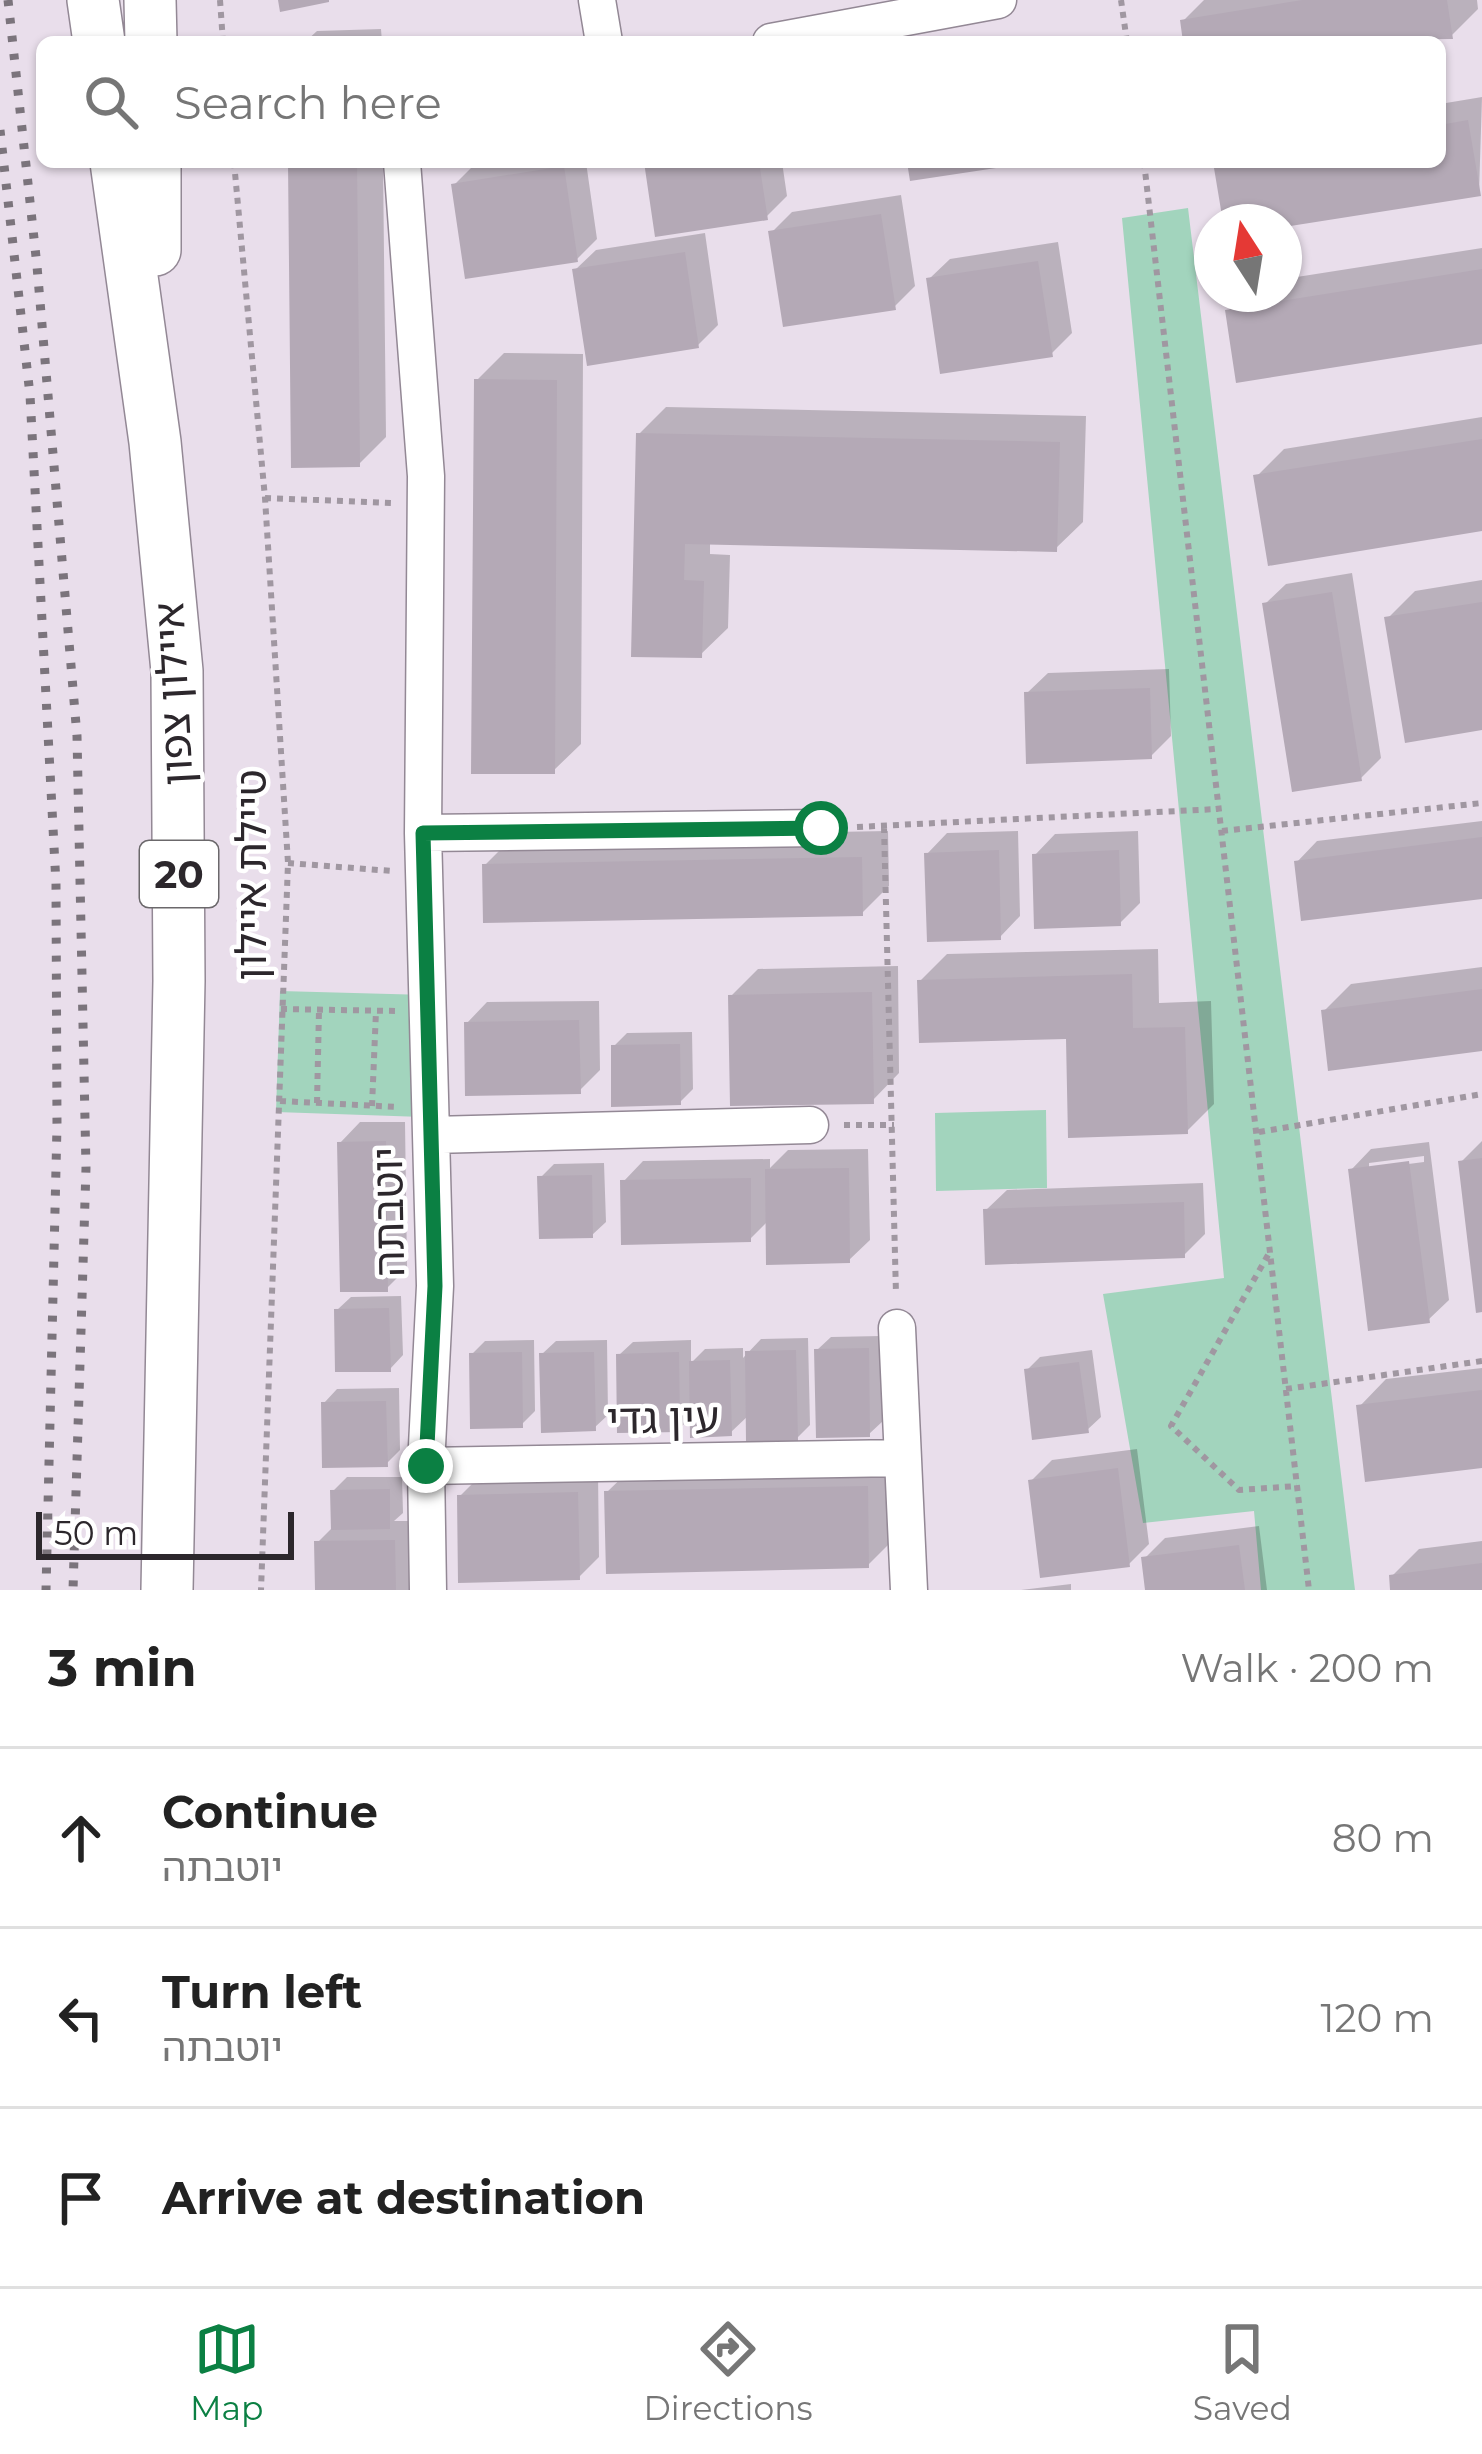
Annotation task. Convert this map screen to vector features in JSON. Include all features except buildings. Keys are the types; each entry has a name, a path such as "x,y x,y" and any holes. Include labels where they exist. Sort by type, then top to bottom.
{"highway":[{"path":"93,0 98,36"},
{"path":"150,0 152,36"},
{"name":"איילון צפון","path":"117,168 155,442 177,671 179,980 167,1590"},
{"path":"154,168 155,442"}],"street":[{"path":"597,0 603,36"},
{"path":"803,36 998,0"},
{"name":"יוטבתה","path":"402,168 427,504 423,833 435,1286 426,1466 428,1590"},
{"path":"423,833 821,828"},
{"path":"433,1122 811,1125"},
{"path":"897,1328 909,1590"},
{"name":"עין גדי","path":"426,1466 902,1458"}],"path":[{"path":"220,0 223,36"},
{"path":"1121,0 1126,36"},
{"name":"טיילת איילון","path":"235,168 265,498 288,863 261,1590"},
{"path":"1145,168 1309,1590"},
{"path":"265,498 427,504"},
{"path":"1222,831 1482,803"},
{"path":"821,828 1219,809"},
{"path":"884,827 897,1328"},
{"path":"288,863 425,873"},
{"path":"281,1009 431,1012"},
{"path":"317,1102 319,1009"},
{"path":"372,1106 376,1011"},
{"path":"1258,1132 1482,1094"},
{"path":"279,1101 372,1106 433,1122"},
{"path":"811,1125 894,1125"},
{"path":"1270,1252 1171,1426 1239,1490 1297,1486"},
{"path":"1286,1389 1482,1361"}],"green space":[{"path":"1188,208 1194,312 1201,312 1355,1590 1261,1590 1254,1511 1143,1523 1103,1294 1224,1278 1122,218"},
{"path":"280,991 427,995 423,1117 276,1112"},
{"path":"1046,1110 1047,1188 936,1191 935,1113"}],"railway":[{"path":"8,0 37,266 77,736 86,1168 73,1590"},
{"path":"0,130 30,395 56,884 57,1126 46,1590"}],"route":[{"path":"426,1466 435,1286 423,833 821,828"}]}
